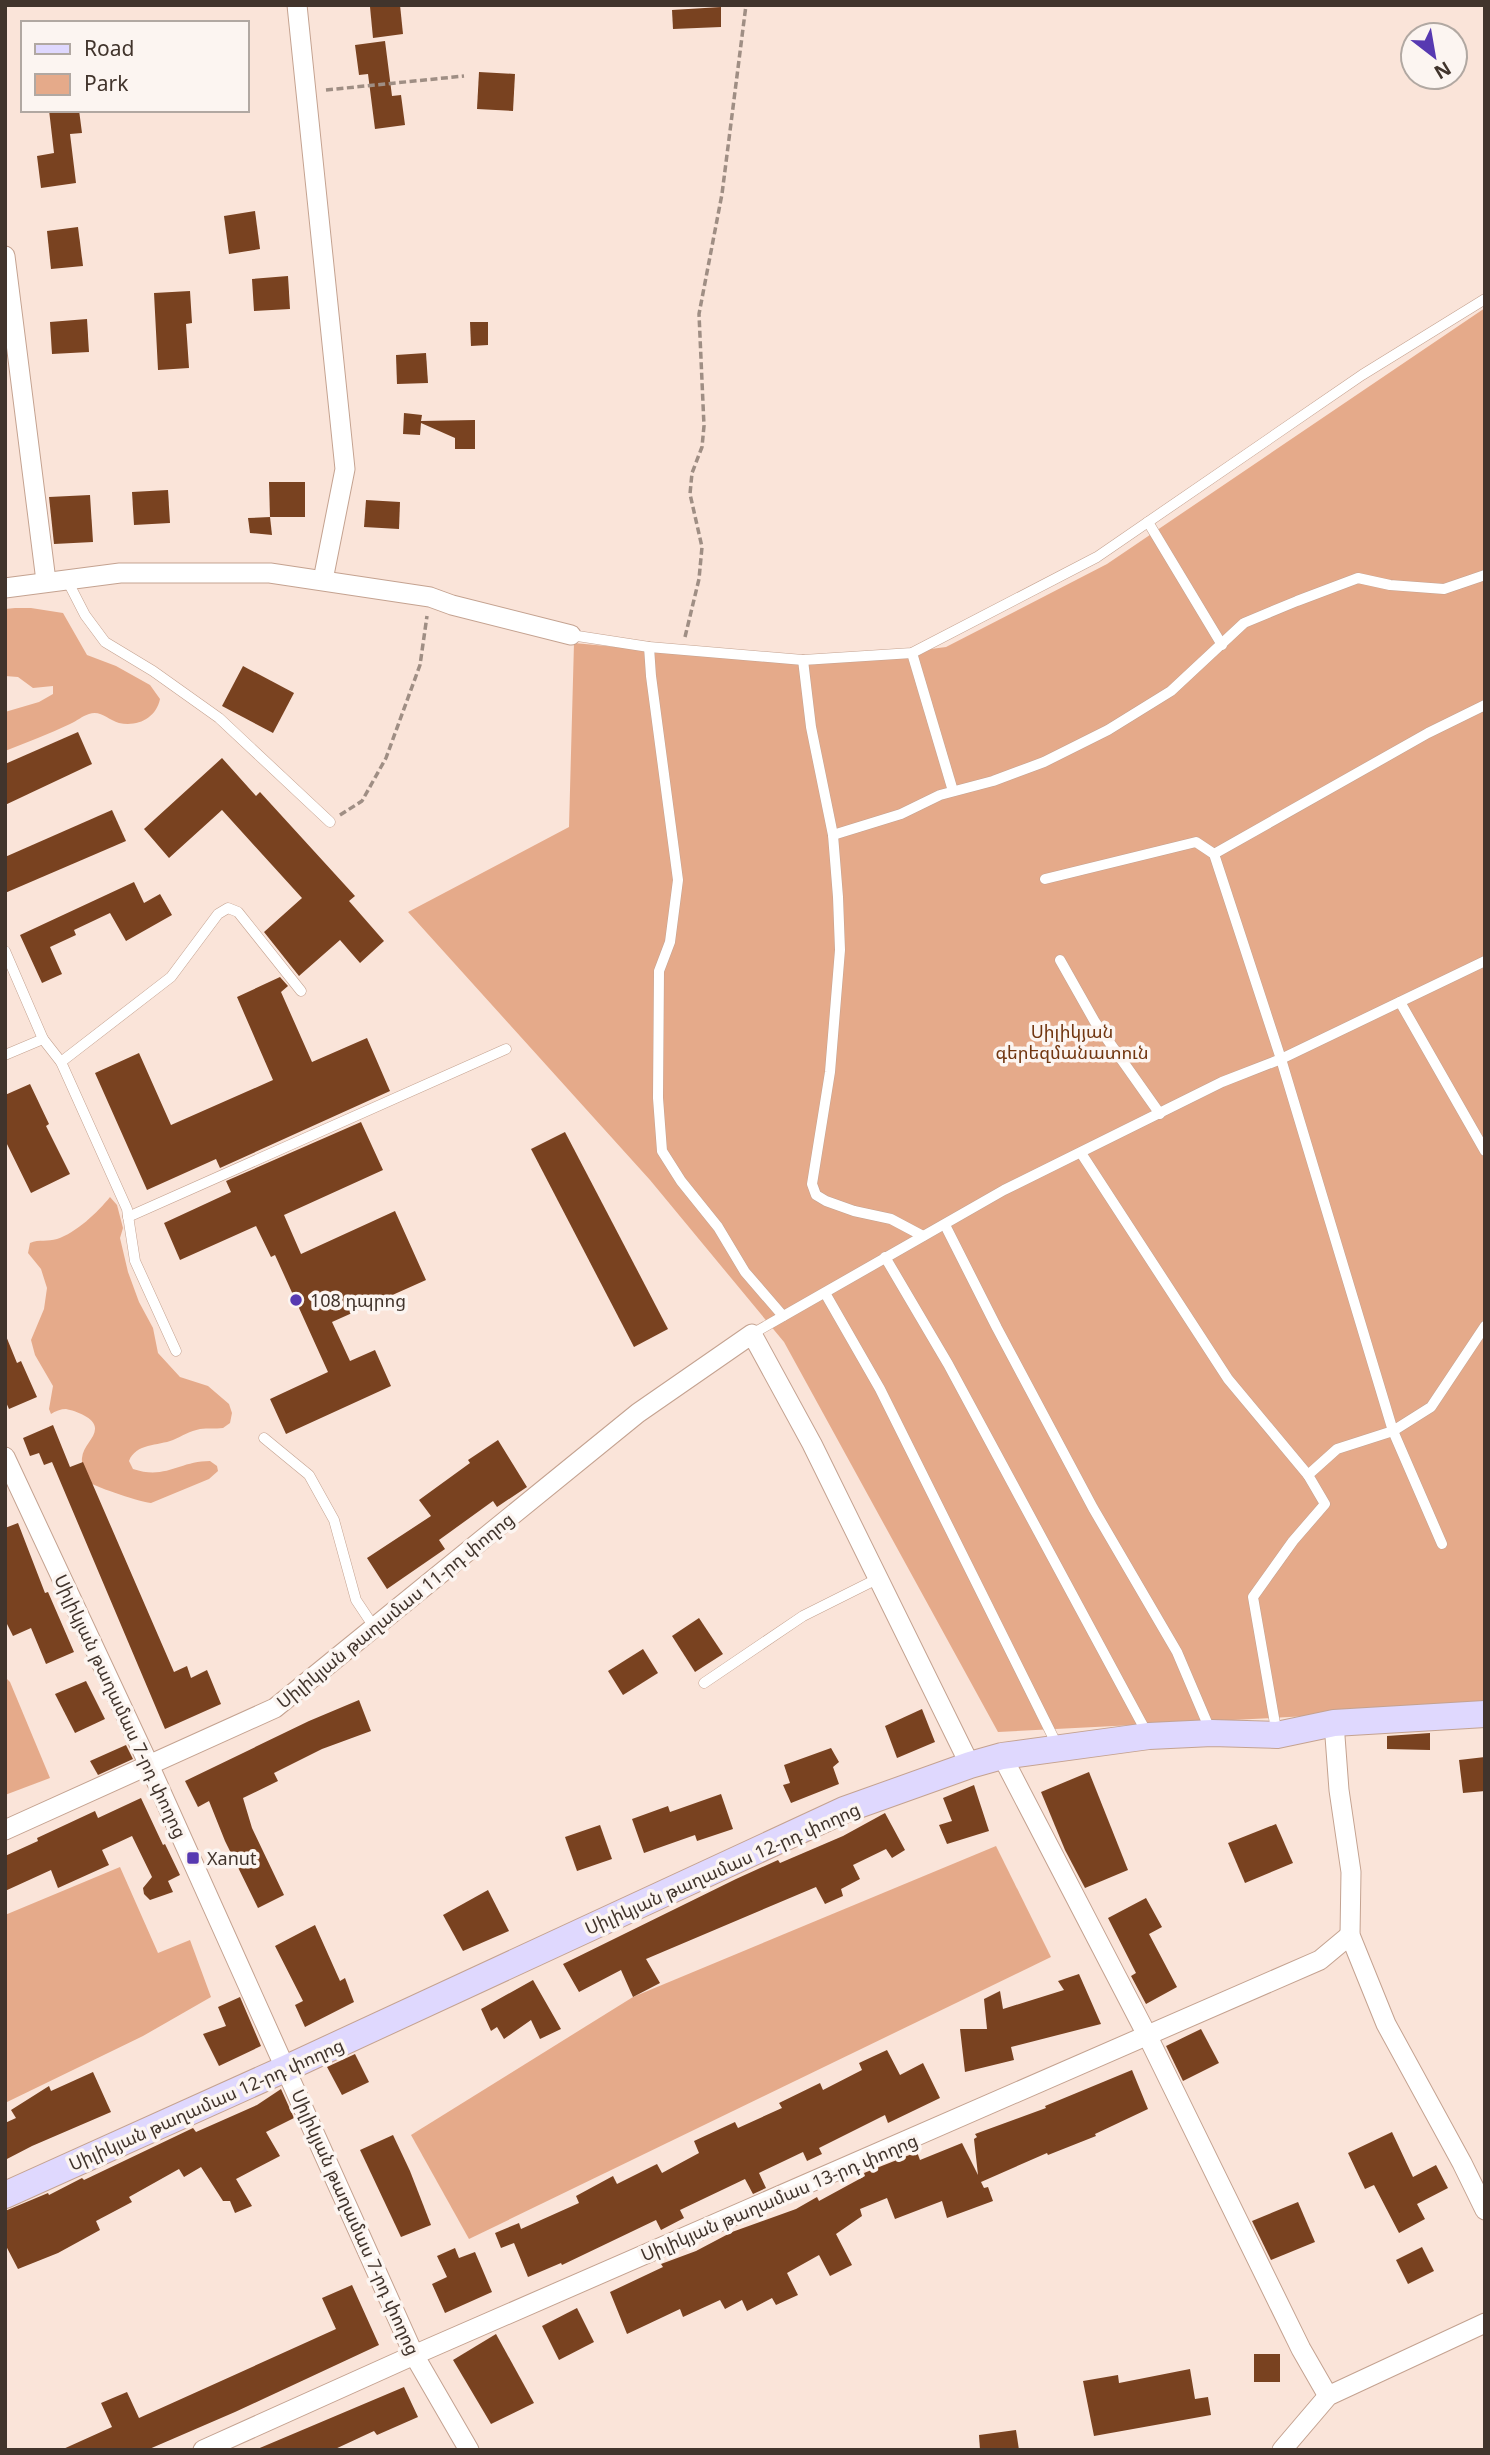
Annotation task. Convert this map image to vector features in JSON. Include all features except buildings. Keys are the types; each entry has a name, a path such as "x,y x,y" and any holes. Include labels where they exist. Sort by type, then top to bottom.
{"main road":[{"name":"Սիլիկյան թաղամաս 12-րդ փողոց","path":"5,2195 844,1810 970,1765 1002,1756 1149,1736 1212,1733 1277,1735 1334,1723 1485,1714"}],"street":[{"path":"297,5 345,469 323,580"},
{"path":"5,256 46,582"},
{"path":"5,588 134,573 270,573 429,597 571,635"},
{"path":"752,1334 812,1444 970,1765"},
{"name":"Սիլիկյան թաղամաս 11-րդ փողոց","path":"5,1830 275,1708 638,1413 752,1334"},
{"name":"Սիլիկյան թաղամաս 7-րդ փողոց","path":"5,1457 149,1765 414,2355 469,2450"},
{"path":"1334,1723 1339,1790 1351,1872 1350,1935 1385,2024 1427,2097 1485,2210"},
{"path":"1002,1756 1148,2037 1301,2349 1328,2396"},
{"name":"Սիլիկյան թաղամաս 13-րդ փողոց","path":"203,2450 414,2355 1320,1960 1350,1935"},
{"path":"1282,2450 1328,2396 1484,2324"}],"lane":[{"path":"571,635 649,647 803,660 912,653 1097,557 1362,375 1485,299"},
{"path":"1148,522 1222,645"},
{"path":"833,835 901,814 940,795 993,781 1044,762 1108,730 1171,691 1244,624 1297,600 1358,578 1390,585 1444,589 1485,575"},
{"path":"67,579 85,615 105,642 153,671 219,718 330,821"},
{"path":"649,647 650,676 678,880 670,942 659,971 658,1098 662,1151 681,1181 718,1227 745,1272 783,1316"},
{"path":"912,653 953,791"},
{"path":"803,660 811,727 833,835 840,950 830,1072 813,1184 817,1195 826,1201 899,1222 923,1236"},
{"path":"1214,854 1428,733 1485,705"},
{"path":"1045,879 1196,842 1214,854 1281,1059 1393,1431 1443,1544"},
{"path":"61,1062 171,977 218,914 228,908 237,912 301,991"},
{"path":"5,951 43,1039 61,1062 127,1209 135,1261 176,1350"},
{"path":"1060,960 1095,1021 1160,1114"},
{"path":"752,1334 1004,1191 1222,1082 1281,1059 1485,961"},
{"path":"1400,1002 1485,1151"},
{"path":"5,1055 43,1039"},
{"path":"128,1217 506,1049"},
{"path":"1081,1153 1228,1380 1308,1475 1325,1504 1293,1541 1253,1597 1277,1735"},
{"path":"946,1225 996,1328 1086,1496 1177,1652 1212,1733"},
{"path":"885,1257 948,1364 1149,1736"},
{"path":"825,1293 880,1390 1059,1748"},
{"path":"1308,1475 1338,1449 1393,1431 1431,1407 1485,1326"},
{"path":"264,1438 309,1475 334,1520 356,1600 374,1627"},
{"path":"705,1683 803,1616 879,1577"}],"path":[{"path":"682,650 697,593 702,547 690,494 692,474 702,447 704,426 699,314 722,194 746,5"},
{"path":"306,92 464,76"},
{"path":"330,821 362,800 386,758 420,664 429,597"}],"green space":[{"name":"Սիլիկյան գերեզմանատուն","path":"1485,308 1485,1707 998,1732 784,1342 650,1180 408,912 569,827 574,643 809,665 946,647 1107,564"},
{"path":"5,609 63,613 87,655 116,666 150,685 160,699 155,711 145,720 133,724 115,722 97,713 89,714 5,751 5,712 39,702 53,694 53,686 33,688 18,677 5,676"},
{"path":"110,1197 117,1205 123,1228 120,1238 128,1272 139,1302 153,1328 158,1353 180,1377 208,1386 229,1404 232,1413 230,1423 223,1428 196,1430 173,1440 142,1448 132,1455 129,1461 133,1469 145,1472 164,1471 210,1461 217,1466 218,1471 209,1479 151,1503 110,1491 89,1481 82,1458 94,1432 94,1425 85,1416 70,1410 62,1409 51,1414 49,1409 53,1386 35,1355 31,1340 44,1309 47,1288 41,1269 28,1253 30,1243 57,1239 72,1232"},
{"path":"5,1677 10,1682 50,1778 5,1795"},
{"path":"996,1846 1051,1957 469,2239 411,2135 633,1997"},
{"path":"120,1867 158,1953 190,1940 211,1997 143,2036 5,2103 5,1915"}],"place":[{"name":"108 դպրոց","path":"296,1300"},
{"name":"Xanut","path":"193,1858"}]}
